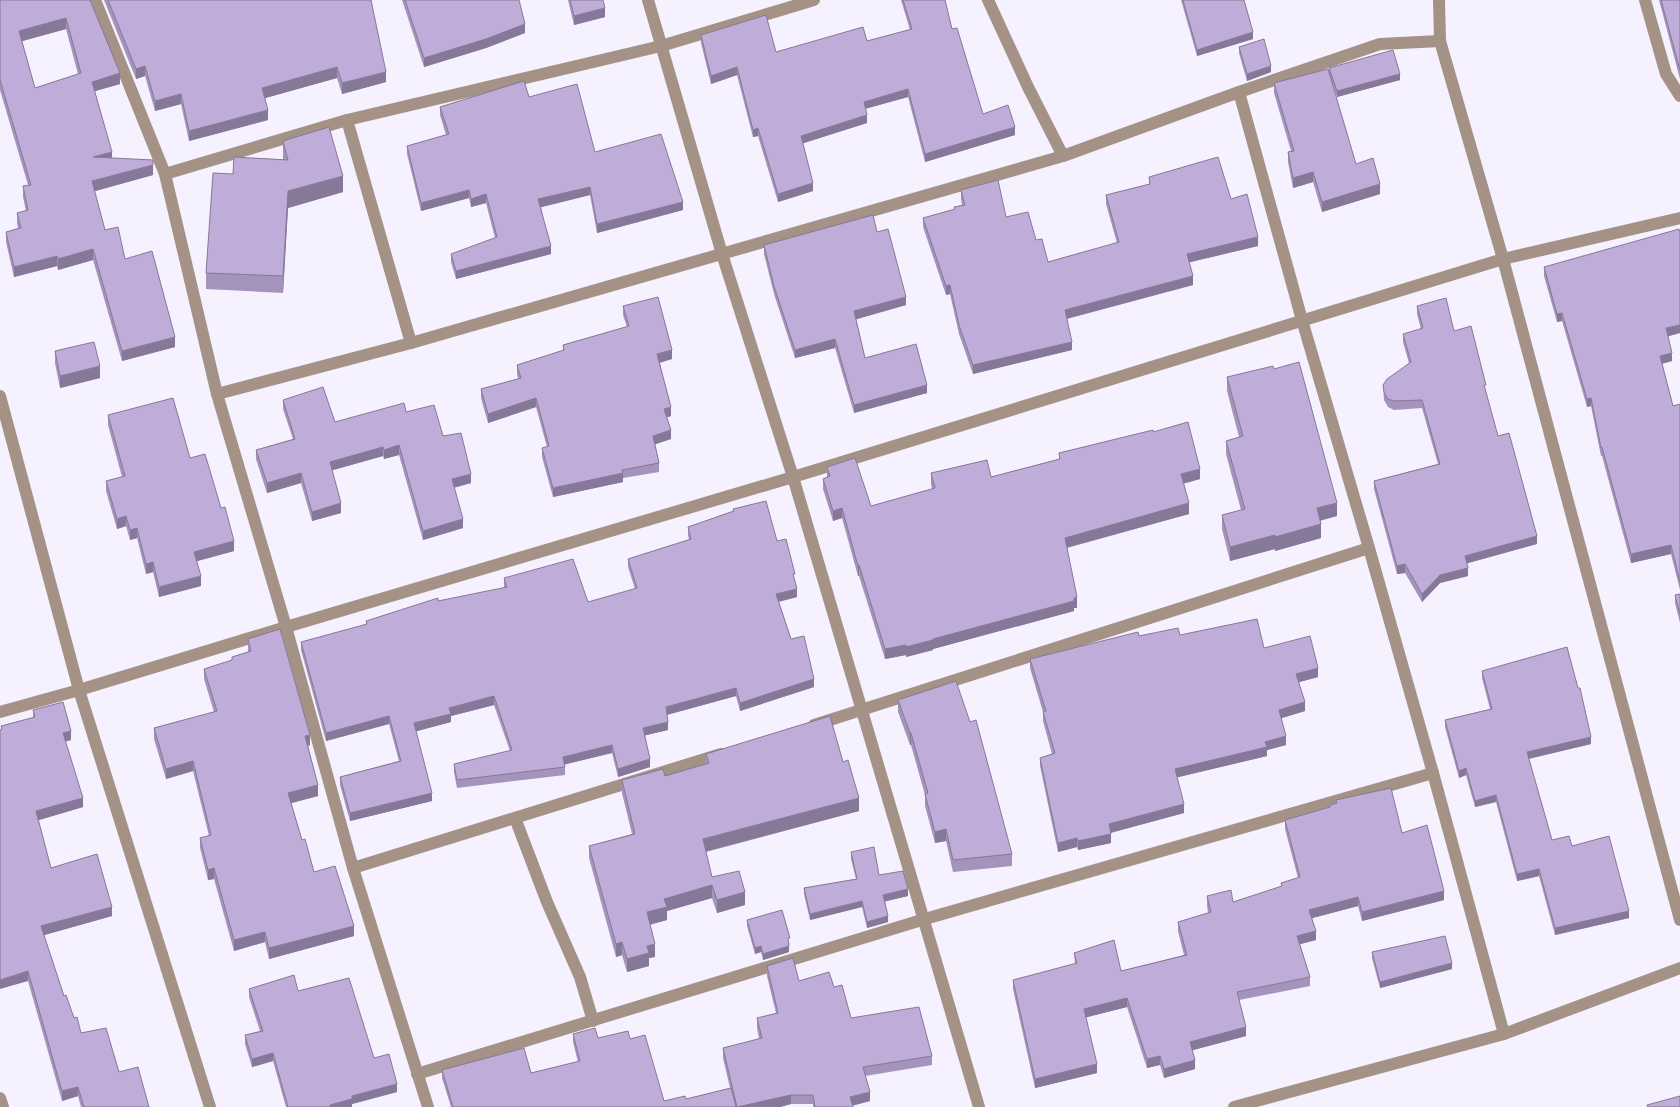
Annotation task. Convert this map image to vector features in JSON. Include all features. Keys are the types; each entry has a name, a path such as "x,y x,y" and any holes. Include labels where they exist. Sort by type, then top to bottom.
{"street":[{"path":"95,0 165,174 216,394 286,627 353,868 428,1107"},
{"path":"648,0 722,254 793,477 863,710 979,1107"},
{"path":"165,174 347,120 661,46 814,0"},
{"path":"988,0 1062,156"},
{"path":"1439,0 1440,41 1503,259 1680,920"},
{"path":"1645,0 1666,74 1680,96"},
{"path":"216,394 411,343 1062,156 1239,92 1380,44 1440,41"},
{"path":"1239,92 1302,320 1433,773 1504,1034"},
{"path":"347,120 411,343"},
{"path":"0,712 793,477 1503,259 1680,218"},
{"path":"0,396 79,690 210,1107"},
{"path":"806,727 1369,548"},
{"path":"353,868 731,751"},
{"path":"417,1074 925,919 1433,773"},
{"path":"515,818 547,902 580,977 593,1020"},
{"path":"1234,1107 1504,1034 1680,968"},
{"path":"0,1098 3,1107"}],"building":[{"path":"0,0 90,0 120,73 92,82 112,152 93,157 153,160 153,165 92,181 105,230 118,227 125,259 152,251 175,337 122,351 93,249 58,259 57,256 14,267 6,232 21,228 17,213 28,210 23,186 31,185 0,80","holes":["66,18 81,73 35,88 19,31"]},
{"path":"108,0 371,0 386,72 342,83 337,67 262,88 268,110 189,131 181,94 155,101 145,66 136,69"},
{"path":"405,0 519,0 525,24 486,39 424,58"},
{"path":"570,0 603,0 605,8 574,16"},
{"path":"903,0 945,0 952,29 957,28 983,114 1008,105 1015,127 925,154 908,89 864,102 867,115 801,136 813,183 778,194 758,128 753,130 737,67 711,76 701,35 766,15 776,52 863,27 867,41 912,29"},
{"path":"1183,0 1244,0 1253,32 1197,50"},
{"path":"1661,0 1680,0 1680,70"},
{"path":"1264,39 1271,66 1247,74 1239,47"},
{"path":"1393,50 1400,74 1337,91 1329,68"},
{"path":"1328,69 1356,164 1373,158 1380,184 1322,202 1313,172 1293,178 1288,152 1294,151 1274,83"},
{"path":"524,81 529,97 577,84 595,152 661,134 683,202 597,224 590,187 538,199 551,246 456,271 451,254 497,237 486,194 471,199 469,190 421,203 407,146 449,134 440,107"},
{"path":"329,127 343,176 288,191 283,276 206,273 213,173 233,174 234,157 288,160 283,141"},
{"path":"1218,157 1231,199 1247,194 1258,237 1187,254 1193,276 1065,310 1072,342 973,365 959,325 950,285 946,286 923,218 965,205 961,190 998,180 1006,217 1028,212 1036,240 1042,239 1048,262 1119,242 1106,195 1150,184 1149,177"},
{"path":"873,215 877,232 888,229 906,297 854,311 865,358 916,344 927,385 854,405 835,339 795,350 774,286 764,245"},
{"path":"1679,229 1680,325 1666,328 1672,353 1660,356 1673,406 1680,404 1680,582 1671,545 1631,554 1601,448 1591,398 1587,399 1562,313 1557,314 1544,267"},
{"path":"658,297 672,350 657,354 671,407 664,409 671,430 653,436 659,463 622,470 623,473 553,488 542,448 549,446 536,398 488,414 481,389 521,378 517,365 564,350 563,345 629,326 623,306"},
{"path":"1446,298 1454,331 1471,326 1498,436 1509,433 1537,536 1465,556 1468,568 1440,575 1422,594 1405,564 1397,566 1374,481 1440,464 1422,400 1394,401 1388,399 1383,385 1387,379 1411,362 1403,334 1423,328 1417,306"},
{"path":"94,342 100,366 60,376 55,351"},
{"path":"1299,362 1337,503 1317,508 1321,524 1230,547 1222,515 1245,509 1226,441 1243,436 1227,377 1273,366 1274,369"},
{"path":"323,387 335,422 404,403 406,412 434,405 443,436 461,433 471,474 452,479 463,519 423,531 399,445 384,450 383,447 330,462 341,503 312,512 301,473 267,483 256,450 295,439 283,400"},
{"path":"173,398 190,458 205,454 221,508 225,507 234,541 194,552 201,576 159,587 153,562 146,564 137,528 130,530 126,516 117,519 106,481 125,476 108,415"},
{"path":"1188,422 1200,469 1181,474 1189,503 1065,538 1077,597 1074,598 1074,601 906,647 906,645 885,649 858,566 842,508 833,511 823,479 830,476 827,467 855,458 871,506 935,488 931,473 987,460 991,477 1060,459 1059,453 1153,430 1153,432"},
{"path":"766,501 777,541 786,539 797,589 776,594 791,639 804,636 814,679 740,703 736,688 666,707 668,722 643,728 650,759 618,769 612,745 563,757 565,767 457,780 454,764 512,750 494,696 449,708 451,714 414,723 432,793 350,813 340,777 401,761 389,716 326,733 301,642 367,624 366,621 438,598 438,601 507,587 504,578 573,559 588,602 637,588 628,559 691,539 688,527 734,511 733,509"},
{"path":"1680,594 1680,614 1675,595"},
{"path":"1257,619 1264,648 1310,636 1318,668 1296,674 1305,702 1279,710 1286,736 1265,742 1267,747 1175,769 1184,804 1109,824 1111,834 1078,841 1077,838 1058,843 1040,758 1055,753 1043,712 1046,711 1030,659 1138,632 1139,636 1178,628 1180,635"},
{"path":"280,629 310,735 305,736 318,785 288,793 302,840 305,839 314,872 335,866 354,926 269,948 265,932 234,940 214,868 208,870 200,838 211,835 193,761 166,769 154,728 217,711 204,669 232,660 232,657 251,651 248,639"},
{"path":"1567,647 1578,688 1580,688 1591,737 1527,752 1552,840 1569,836 1572,846 1609,836 1629,911 1555,928 1539,869 1517,874 1496,795 1475,801 1466,768 1459,771 1445,720 1492,709 1482,671"},
{"path":"956,681 970,722 976,720 1012,854 953,860 946,829 935,832 925,794 928,793 911,733 898,700"},
{"path":"63,702 71,731 63,733 83,798 36,811 51,868 97,854 112,907 41,926 64,996 66,995 74,1018 77,1017 81,1033 106,1028 119,1072 138,1067 149,1107 84,1107 78,1087 62,1091 28,971 0,980 0,730 2,729 1,726 35,717 33,710"},
{"path":"830,716 843,762 848,760 859,798 703,839 712,877 739,871 745,892 717,900 712,885 664,899 667,907 647,912 655,944 647,946 649,953 627,959 622,942 616,944 589,846 635,834 622,780 663,769 665,776 709,763 706,754"},
{"path":"1391,788 1402,833 1427,825 1444,891 1362,912 1358,897 1309,910 1316,931 1297,936 1310,977 1237,992 1246,1027 1190,1042 1195,1060 1164,1069 1160,1056 1147,1059 1127,998 1084,1009 1097,1064 1035,1079 1013,980 1077,963 1074,953 1114,940 1121,971 1187,955 1178,922 1211,912 1207,896 1231,890 1233,902 1282,886 1281,883 1300,877 1285,820 1330,807 1330,805 1337,803 1336,800"},
{"path":"874,847 879,875 903,871 908,889 883,895 888,916 867,922 862,901 810,914 804,888 857,879 851,852"},
{"path":"782,910 790,938 788,938 789,946 763,954 761,946 755,948 747,920"},
{"path":"1445,936 1452,963 1380,982 1372,952"},
{"path":"793,958 799,981 829,972 834,987 842,985 851,1018 919,1007 932,1056 863,1067 870,1092 850,1097 853,1107 815,1107 813,1095 791,1095 737,1107 723,1048 762,1038 757,1018 778,1013 767,966"},
{"path":"294,975 298,991 349,978 374,1058 389,1054 397,1084 352,1096 352,1099 330,1105 330,1107 288,1107 273,1053 252,1059 245,1035 263,1031 249,989"},
{"path":"595,1028 598,1038 628,1031 630,1039 645,1035 664,1101 685,1096 686,1099 731,1088 736,1107 453,1107 442,1070 524,1048 531,1073 580,1061 573,1034"},
{"path":"1680,1096 1680,1107 1648,1107 1647,1105"}]}
